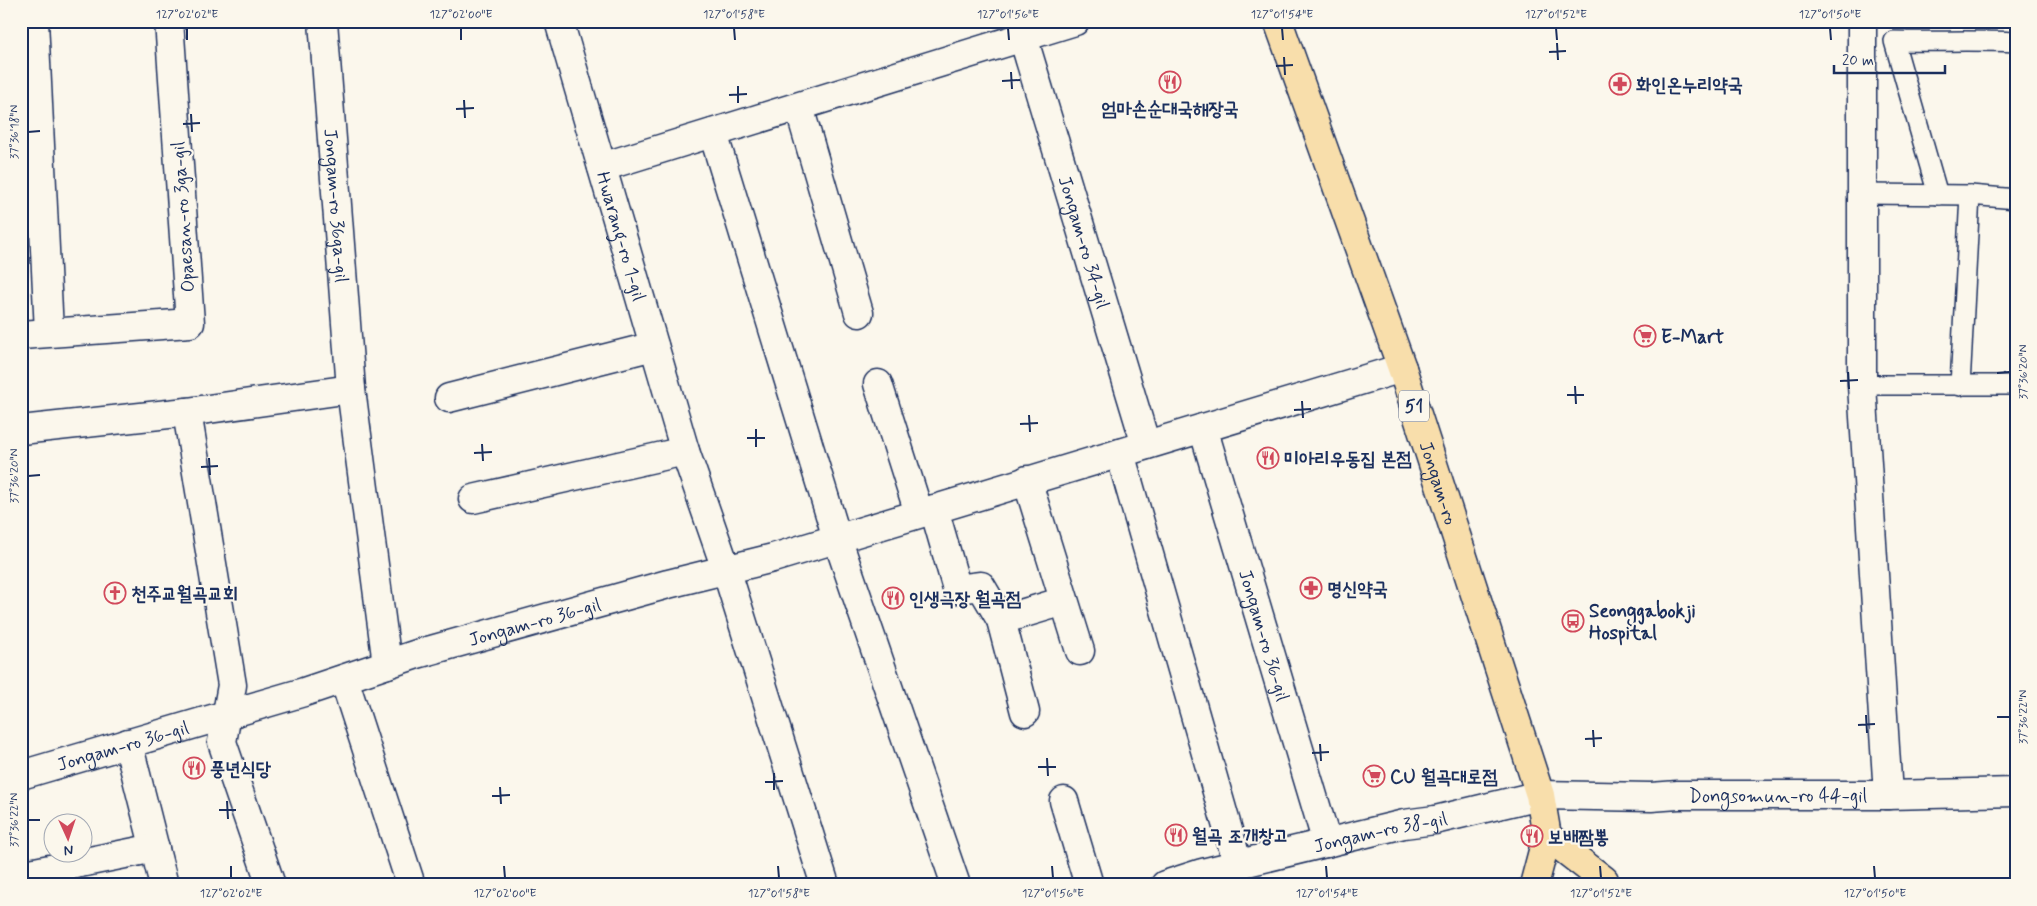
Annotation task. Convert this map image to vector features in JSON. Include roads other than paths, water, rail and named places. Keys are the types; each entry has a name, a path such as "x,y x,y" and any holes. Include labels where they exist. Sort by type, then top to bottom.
{"main road":[{"name":"Jongam-ro","path":"1278,21 1402,368 1540,795 1547,836 1534,885"},
{"path":"1547,836 1604,880 1605,885"}],"street":[{"path":"21,334 49,332 34,21"},
{"name":"Opaesan-ro 3ga-gil","path":"49,332 190,323 168,21"},
{"name":"Jongam-ro 36ga-gil","path":"323,21 351,389 387,664"},
{"name":"Hwarang-ro 1-gil","path":"559,21 685,451 726,569"},
{"path":"602,167 1075,21"},
{"path":"1862,21 1862,385 1888,795"},
{"name":"Jongam-ro 34-gil","path":"1023,38 1146,445"},
{"path":"799,107 859,313"},
{"path":"713,133 837,538 956,885"},
{"path":"449,398 654,346"},
{"name":"Jongam-ro 36-gil","path":"21,775 304,692 387,664 726,569 773,558 1402,368"},
{"path":"878,384 957,590 981,586 1001,620 1025,712"},
{"path":"21,430 188,412 351,389"},
{"path":"188,412 232,685 222,742 271,885"},
{"name":"Jongam-ro 36-gil","path":"1203,428 1327,843"},
{"path":"473,499 685,451"},
{"path":"1120,453 1238,865"},
{"path":"1027,480 1080,651"},
{"path":"726,569 825,885"},
{"path":"1001,620 1064,601"},
{"path":"344,679 411,885"},
{"path":"128,743 164,885"},
{"name":"Dongsomun-ro 44-gil","path":"1540,795 1651,797 1678,795 1888,795 2016,792"},
{"name":"Jongam-ro 38-gil","path":"1165,885 1327,843 1540,795"},
{"path":"1064,801 1089,885"},
{"path":"28,885 25,874 155,848"}],"lane":[{"path":"1938,195 1894,41 1976,40 2016,42"},
{"path":"1862,194 1970,195 2016,199"},
{"path":"1960,386 1970,195"},
{"path":"1862,385 2016,385"}],"place":[{"name":"엄마손순대국해장국","path":"1170,82"},
{"name":"화인온누리약국","path":"1620,84"},
{"name":"E-Mart","path":"1645,336"},
{"name":"미아리우동집 본점","path":"1268,458"},
{"name":"명신약국","path":"1311,588"},
{"name":"천주교월곡교회","path":"115,593"},
{"name":"인생극장 월곡점","path":"893,598"},
{"name":"Seonggabokji Hospital","path":"1573,621"},
{"name":"풍년식당","path":"194,768"},
{"name":"CU 월곡대로점","path":"1374,776"},
{"name":"월곡 조개창고","path":"1176,835"},
{"name":"보배짬뽕","path":"1532,836"}]}
